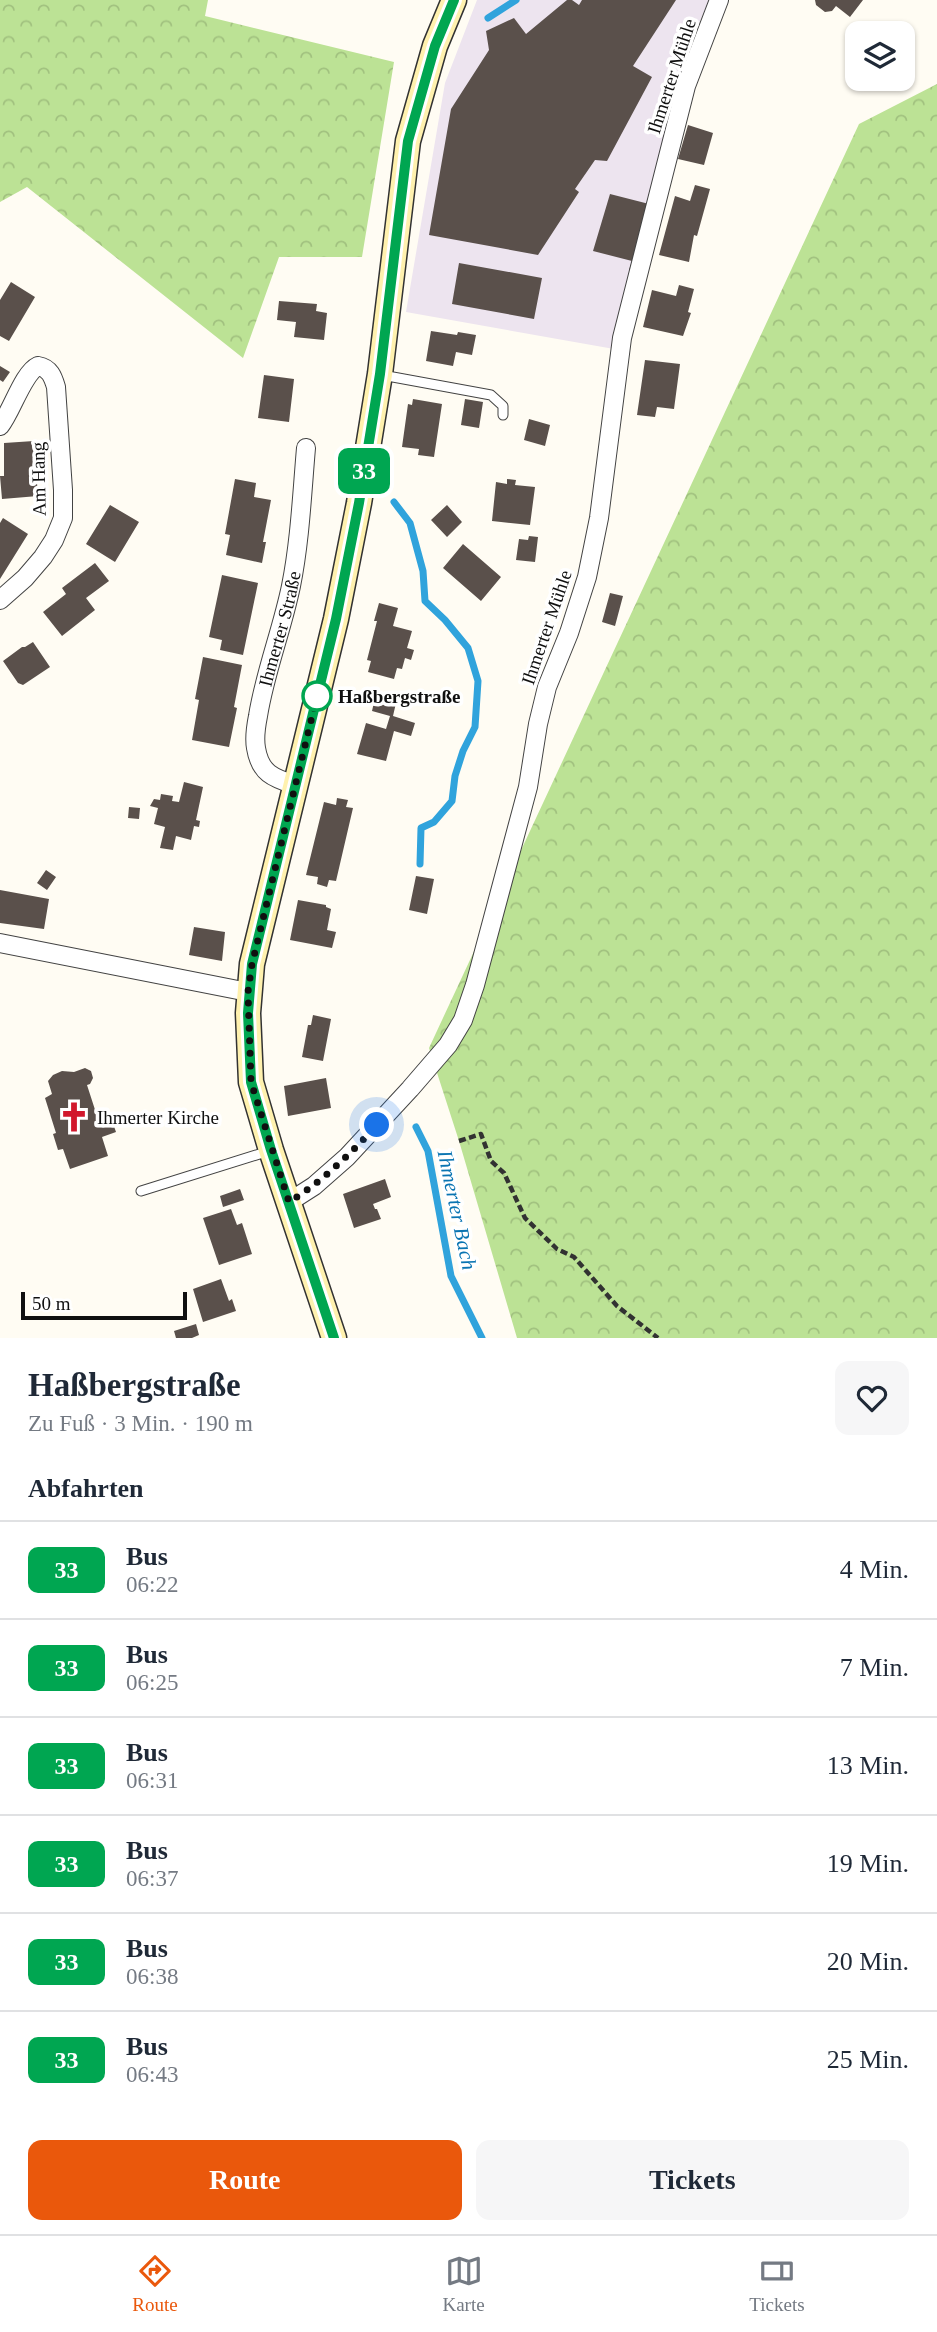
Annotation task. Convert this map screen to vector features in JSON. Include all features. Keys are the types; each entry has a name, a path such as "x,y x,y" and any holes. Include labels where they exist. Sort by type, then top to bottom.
{"main road":[{"path":"334,1338 251,1082 248,992 252,964 336,619 359,503 380,374 408,141 435,46 454,0"}],"street":[{"name":"Ihmerter Mühle","path":"289,1202 314,1186 346,1157 425,1072 448,1045 463,1020 475,985 528,786 537,724 547,688 587,577 599,518 622,338 686,86 719,0"},
{"name":"Am Hang","path":"0,426 32,369 44,367 54,378 63,518 54,540 43,556 26,578 0,600"},
{"name":"Ihmerter Straße","path":"295,785 274,778 266,771 256,751 255,739 261,696 293,576 306,448"},
{"path":"0,943 248,992"}],"lane":[{"path":"380,374 491,394 503,406 503,415"},
{"path":"141,1191 271,1150"}],"path":[{"path":"459,1141 481,1134 491,1161 504,1173 525,1218 557,1249 574,1257 617,1306 658,1338"}],"shaded area":[{"path":"477,0 709,0 673,99 658,175 614,349 406,312 445,83"}],"green space":[{"path":"0,0 208,0 205,16 394,62 362,257 279,257 243,358 27,187 0,202"},
{"path":"937,84 937,1338 517,1338 429,1048 859,124"}],"building":[{"path":"567,0 579,5 582,0 676,0 633,66 652,77 607,161 595,160 575,189 579,192 538,255 429,235 451,109 489,50 486,31 514,18 526,34"},
{"path":"815,0 863,0 850,17 836,6 832,11 825,12 816,5"},
{"path":"688,125 713,133 704,165 678,159"},
{"path":"695,185 710,189 697,236 694,235 689,262 659,255 675,196 690,201"},
{"path":"610,194 653,205 634,271 629,270 632,261 593,251"},
{"path":"459,263 542,278 534,319 452,304"},
{"path":"11,282 35,297 9,341 0,336 0,300"},
{"path":"679,285 694,289 688,312 691,313 683,336 643,327 652,290 676,296"},
{"path":"279,301 317,304 316,311 327,313 324,340 294,337 296,322 277,320"},
{"path":"431,331 476,335 472,355 456,352 453,366 426,361"},
{"path":"645,360 680,364 674,409 657,407 655,417 637,415"},
{"path":"0,366 10,372 3,382 0,380"},
{"path":"264,375 294,379 289,422 258,418"},
{"path":"413,399 442,404 434,457 418,455 419,449 402,447 408,404 412,405"},
{"path":"465,399 483,402 479,428 461,425"},
{"path":"529,419 550,425 545,446 524,440"},
{"path":"34,441 38,496 2,499 0,476 4,476 4,443"},
{"path":"235,479 256,483 254,497 271,500 262,563 226,555 230,535 225,534"},
{"path":"507,479 516,480 515,485 535,487 530,525 492,521 496,482 507,484"},
{"path":"110,505 139,522 115,562 86,544"},
{"path":"447,505 462,522 447,537 431,520"},
{"path":"3,518 28,534 0,579 0,523"},
{"path":"529,536 538,537 535,562 516,560 519,539 528,540"},
{"path":"463,544 501,577 481,601 443,568"},
{"path":"95,563 109,581 86,598 95,610 62,636 43,612 66,594 62,588"},
{"path":"222,575 258,583 243,655 220,650 222,640 209,637"},
{"path":"610,593 623,596 615,626 602,622"},
{"path":"379,603 398,608 393,626 412,631 407,648 414,650 411,660 405,658 402,669 397,668 394,679 368,672 371,661 367,660"},
{"path":"33,642 50,667 23,685 18,683 3,661"},
{"path":"203,657 242,665 229,747 192,740 199,700 195,699"},
{"path":"375,698 396,703 393,716 415,723 411,736 394,731 386,761 357,754 366,723 386,729 390,716 372,711"},
{"path":"184,782 203,787 196,820 200,821 199,827 194,826 191,840 176,836 173,850 160,848 165,827 154,824 158,808 150,806 154,799 160,800 161,794 173,796 172,801 179,802"},
{"path":"337,798 348,800 346,807 353,808 336,881 329,880 327,887 317,884 318,877 306,875 324,802 336,805"},
{"path":"129,807 140,808 139,819 128,818"},
{"path":"46,870 56,877 47,890 37,883"},
{"path":"416,876 434,879 427,914 409,910"},
{"path":"0,890 49,899 44,929 0,923"},
{"path":"298,900 326,905 331,909 327,930 336,932 332,948 290,940"},
{"path":"194,927 225,932 222,961 189,955"},
{"path":"313,1015 331,1019 323,1061 302,1057 308,1025 311,1025"},
{"name":"Ihmerter Kirche","path":"85,1068 91,1071 93,1078 87,1085 98,1119 110,1115 116,1132 102,1137 108,1156 70,1169 63,1149 58,1150 53,1134 56,1133 45,1098 52,1094 48,1081 53,1075"},
{"path":"326,1078 331,1108 288,1116 284,1086"},
{"path":"385,1179 391,1197 373,1204 381,1219 354,1228 343,1194"},
{"path":"240,1189 244,1200 223,1207 220,1196"},
{"path":"231,1209 237,1225 242,1223 252,1254 219,1265 203,1218"},
{"path":"221,1279 236,1311 203,1322 193,1289"},
{"path":"196,1324 199,1335 176,1338 174,1331"}],"waterway":[{"name":"Ihmerter Bach","path":"488,18 516,0"},
{"name":"Ihmerter Bach","path":"394,502 410,523 423,571 425,601 468,648 478,681 475,727 455,776 452,801 434,822 421,828 420,864"},
{"name":"Ihmerter Bach","path":"416,1127 428,1151 451,1276 482,1338"}],"bus line":[{"name":"33","path":"334,1338 251,1082 248,992 252,964 336,619 359,503 380,374 408,141 435,46 454,0"}],"place":[{"name":"Haßbergstraße","path":"317,696"},
{"name":"Ihmerter Kirche","path":"74,1117"}],"route":[{"path":"317,696 252,964 248,992 251,1082 289,1202 314,1186 377,1125"}]}
